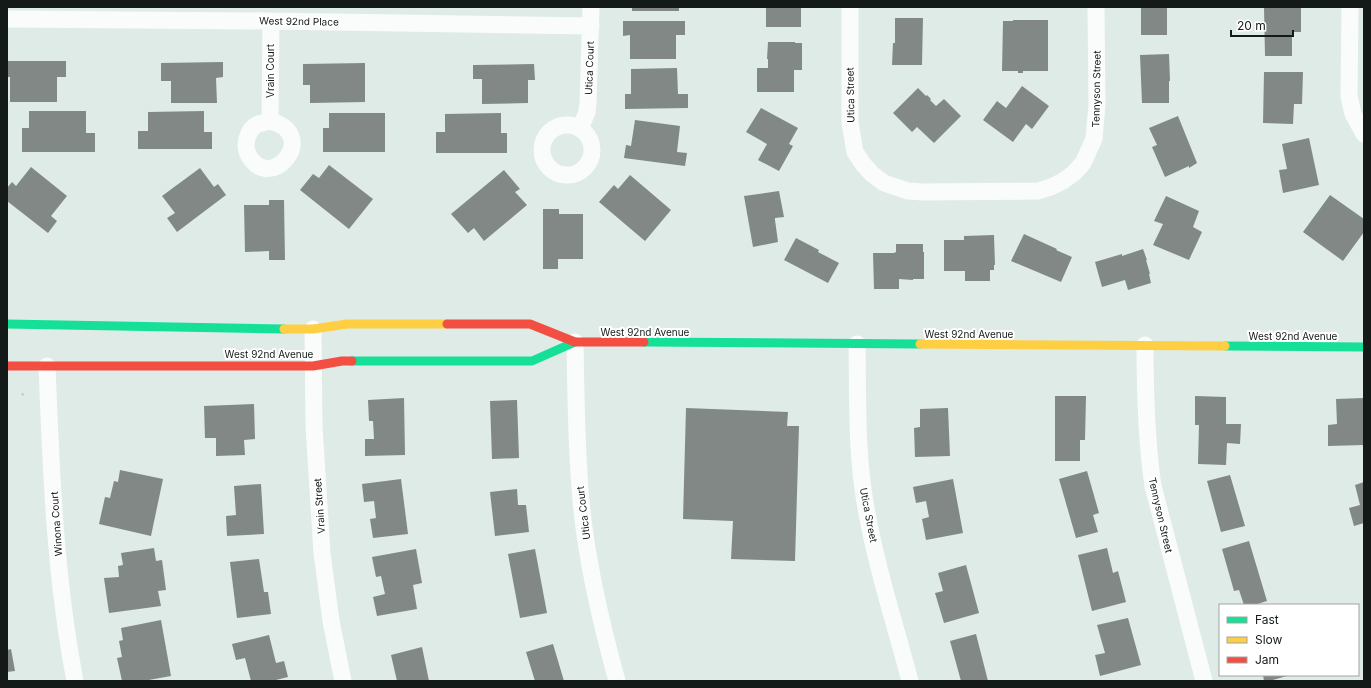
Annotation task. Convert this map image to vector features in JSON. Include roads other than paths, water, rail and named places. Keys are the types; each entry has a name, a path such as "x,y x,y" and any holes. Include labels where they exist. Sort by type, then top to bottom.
{"main road":[{"name":"West 92nd Avenue","path":"7,324 314,329 347,324 530,324 575,342 1364,347"},
{"name":"West 92nd Avenue","path":"7,366 314,366 342,361 532,361 575,342"}],"street":[{"name":"Utica Court","path":"580,129 587,112 588,103 591,7"},
{"name":"Utica Street","path":"850,7 850,123 855,152 872,174 884,183 908,191 967,192"},
{"name":"Tennyson Street","path":"967,192 1038,191 1063,181 1074,173 1083,163 1094,139 1097,104 1096,7"},
{"path":"1350,7 1350,96 1354,114 1364,134"},
{"name":"West 92nd Place","path":"7,19 591,26"},
{"name":"Vrain Court","path":"270,21 270,122"},
{"name":"Vrain Street","path":"314,329 314,426 322,553 331,621 343,681"},
{"name":"Utica Court","path":"575,342 578,456 581,501 595,589 609,654 617,681"},
{"name":"Utica Street","path":"858,344 861,469 866,508 877,560 910,681"},
{"name":"Tennyson Street","path":"1145,345 1145,404 1152,486 1204,681"},
{"name":"Winona Court","path":"47,366 60,590 66,637 75,681"}]}
